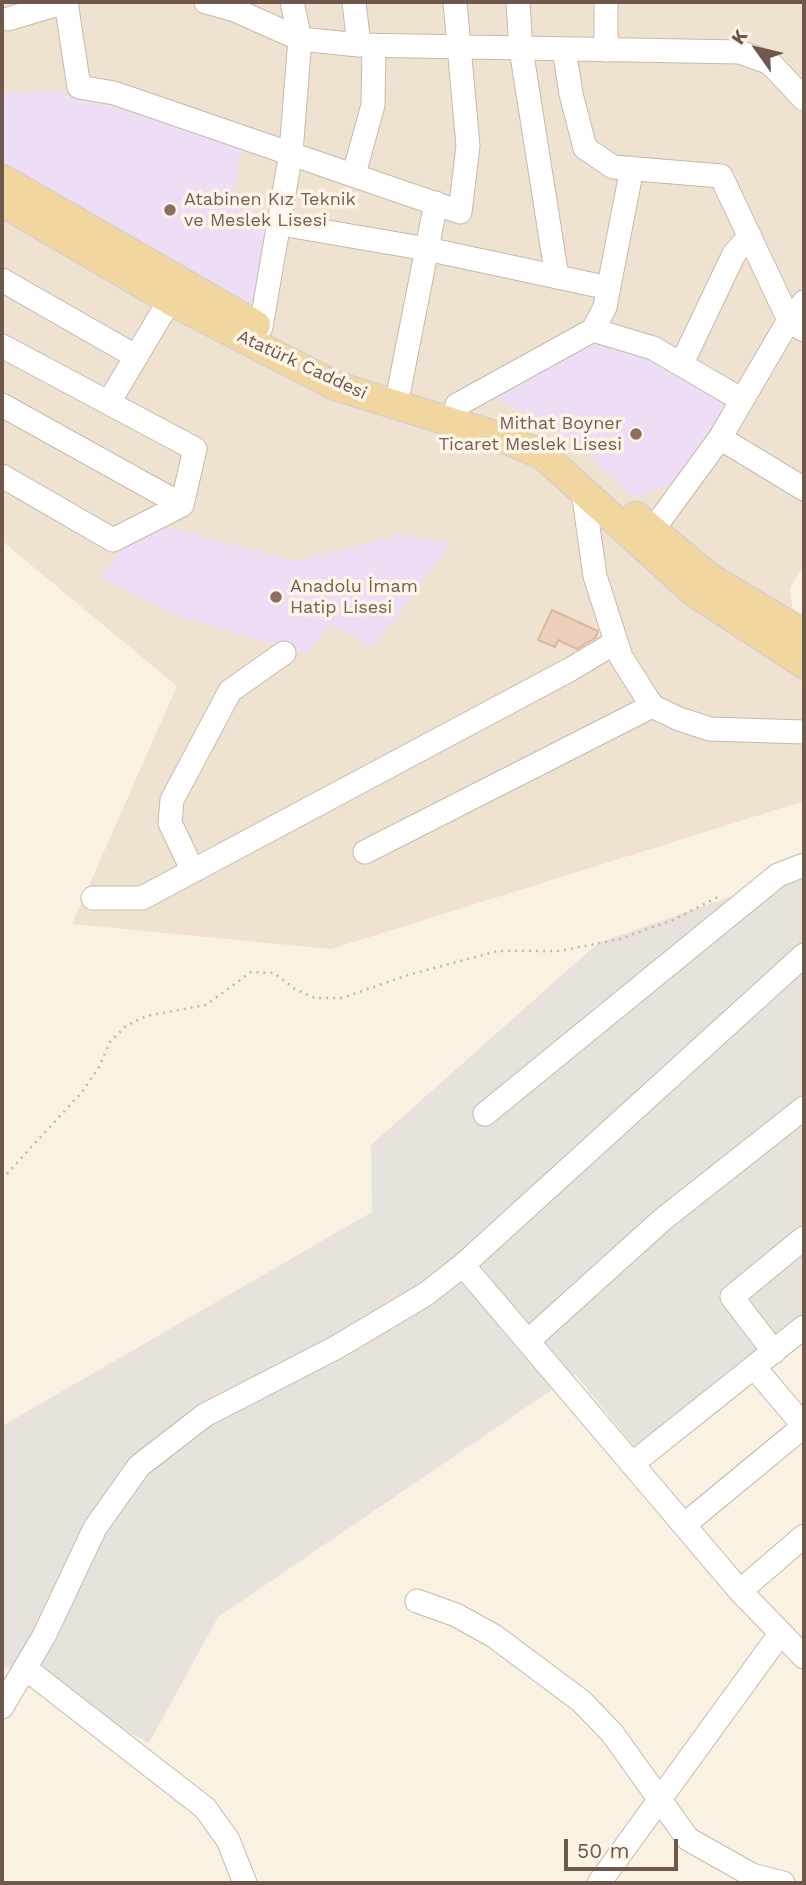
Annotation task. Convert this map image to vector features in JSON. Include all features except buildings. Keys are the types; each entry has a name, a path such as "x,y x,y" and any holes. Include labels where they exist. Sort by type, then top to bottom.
{"main road":[{"name":"Atatürk Caddesi","path":"2,179 15,208 176,291 356,394 527,446 560,468 694,592 804,664"},
{"name":"Atatürk Caddesi","path":"176,291 261,327 339,371 527,425 551,439 652,531 718,584 804,634"}],"street":[{"path":"8,19 66,2 79,87 114,93 460,212 468,146 456,2"},
{"path":"206,2 235,10 300,39 367,45 740,52 770,63 803,94"},
{"path":"261,327 281,224 291,152 300,39 292,2"},
{"path":"354,2 367,45 373,105 354,174"},
{"path":"518,2 521,48 557,277"},
{"path":"606,2 606,50"},
{"path":"564,49 571,94 585,148 613,167 721,176 797,325"},
{"path":"457,405 593,330 605,307 632,168"},
{"path":"399,390 436,203"},
{"path":"281,224 427,249 609,288"},
{"path":"682,363 734,254 750,236"},
{"path":"2,280 135,356"},
{"path":"109,402 176,291"},
{"path":"652,531 797,325 804,302"},
{"path":"593,330 653,348 742,400"},
{"path":"2,346 195,449 182,505"},
{"path":"2,405 182,505"},
{"path":"720,438 804,489"},
{"path":"2,476 113,540 182,505"},
{"path":"583,491 595,576 616,642 621,657 652,706 679,719 710,729 804,732"},
{"path":"93,898 142,898 571,669 616,642"},
{"path":"192,869 170,823 172,800 230,691 284,653"},
{"path":"365,852 652,706"},
{"path":"485,1114 778,876 804,865"},
{"path":"2,1707 95,1528 139,1466 205,1415 337,1347 426,1294 463,1265 804,955"},
{"path":"528,1341 662,1220 804,1108"},
{"path":"774,1352 732,1297 804,1238"},
{"path":"463,1265 740,1591 795,1644 661,1797 599,1883"},
{"path":"632,1464 804,1327"},
{"path":"684,1525 804,1426 754,1367"},
{"path":"740,1591 804,1536"},
{"path":"417,1601 475,1625 562,1685 612,1733 661,1797 672,1821 688,1839 751,1879 783,1883"},
{"path":"24,1668 205,1808 229,1840 245,1883"}],"path":[{"path":"2,1178 82,1092 110,1042 126,1026 146,1016 206,1005 251,972 274,973 295,989 315,998 342,998 408,975 498,951 560,951 620,939 673,920 729,890"}],"shaded area":[{"path":"2,2 804,2 804,565 790,588 804,704 804,801 331,949 72,924 177,686 2,541"},
{"name":"Atabinen Kız Teknik ve Meslek Lisesi","path":"54,91 243,143 235,191 271,229 257,307 2,161 2,93"},
{"name":"Mithat Boyner Ticaret Meslek Lisesi","path":"617,343 656,357 725,406 679,482 632,497 581,448 544,420 503,404 497,385 587,344"},
{"name":"Anadolu İmam Hatip Lisesi","path":"165,527 297,561 403,534 451,544 374,647 329,624 308,654 183,618 100,577 127,542"},
{"path":"804,871 804,1337 643,1457 575,1374 218,1617 149,1743 2,1665 2,1426 372,1212 371,1145 598,943"}],"place":[{"name":"Atabinen Kız Teknik ve Meslek Lisesi","path":"170,210"},
{"name":"Mithat Boyner Ticaret Meslek Lisesi","path":"636,434"},
{"name":"Anadolu İmam Hatip Lisesi","path":"276,597"}]}
